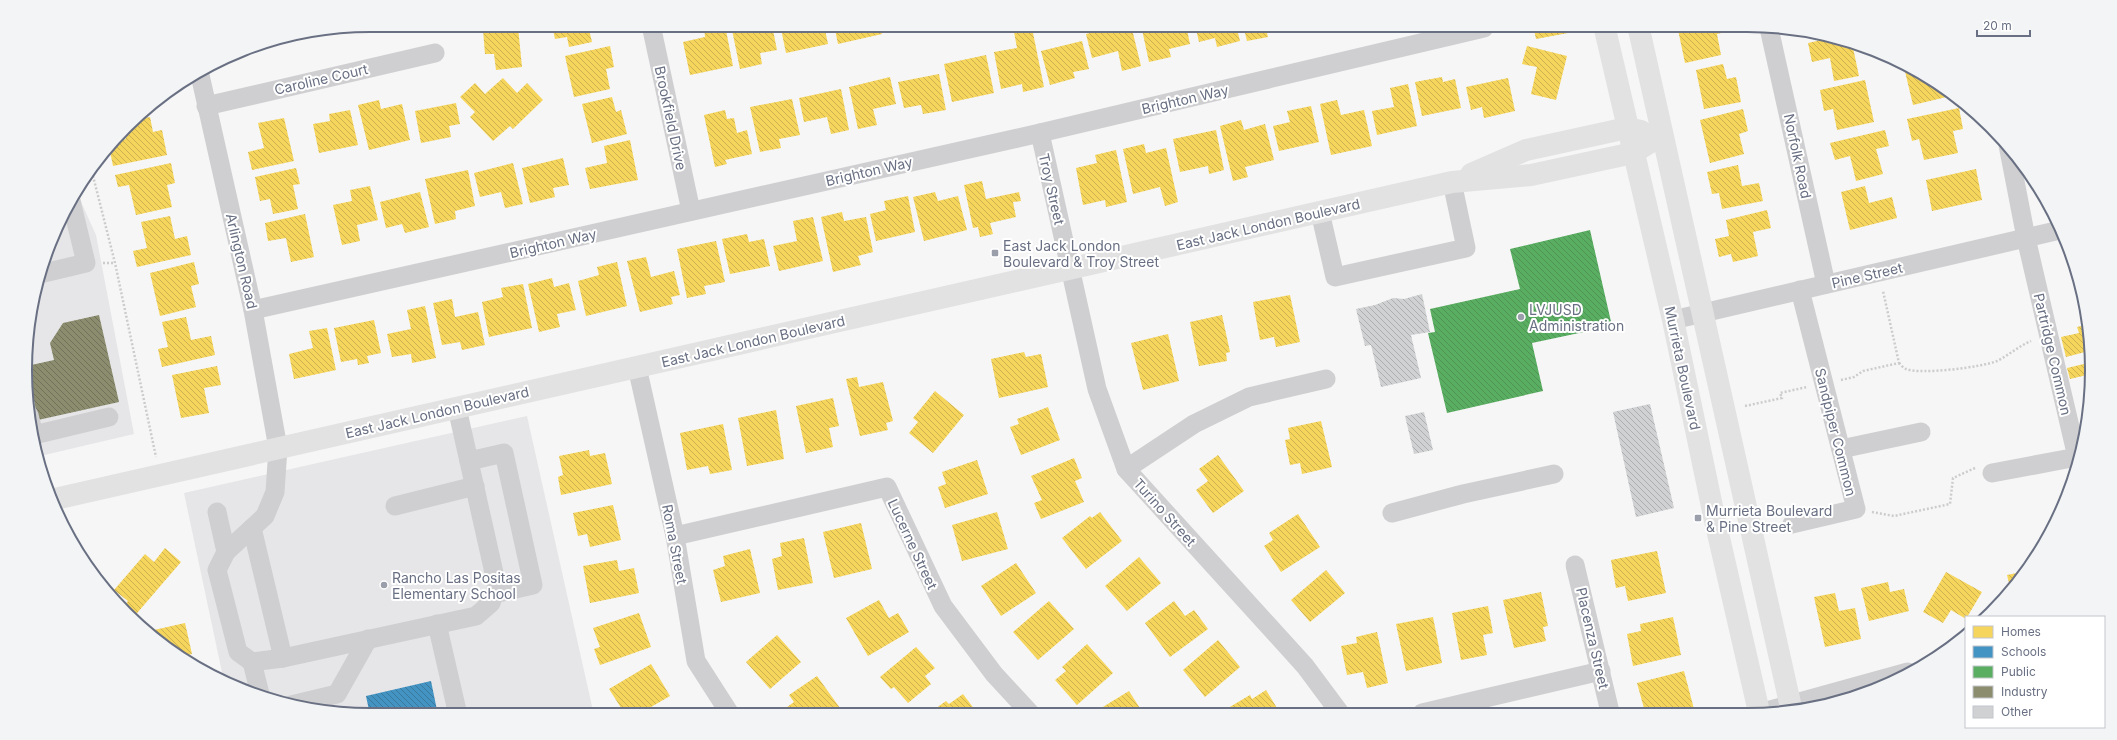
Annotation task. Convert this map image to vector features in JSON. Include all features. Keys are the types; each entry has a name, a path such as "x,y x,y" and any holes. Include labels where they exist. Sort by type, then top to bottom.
{"main road":[{"name":"Murrieta Boulevard","path":"1606,32 1627,128 1674,320 1714,516 1758,708"},
{"path":"1640,32 1662,135 1704,312 1745,507 1790,705"},
{"name":"East Jack London Boulevard","path":"1452,182 1526,150 1627,128 1662,135"},
{"name":"East Jack London Boulevard","path":"57,497 1452,182 1531,175 1633,152 1662,135"}],"street":[{"name":"Brookfield Drive","path":"652,32 691,212"},
{"name":"Brighton Way","path":"253,310 1040,133 1462,32"},
{"name":"Norfolk Road","path":"1770,33 1826,284"},
{"name":"Caroline Court","path":"206,106 435,53"},
{"name":"Arlington Road","path":"200,77 253,310 278,448 275,492 265,516 226,552"},
{"name":"Troy Street","path":"1040,133 1071,269"},
{"name":"Partridge Common","path":"2011,159 2026,238 2075,449"},
{"path":"1320,212 1336,277 1466,248 1452,182"},
{"path":"47,272 86,263 73,209"},
{"name":"Pine Street","path":"1674,320 2055,231"},
{"name":"Turino Street","path":"1071,269 1097,389 1126,469 1305,666 1336,708"},
{"name":"Sandpiper Common","path":"1792,524 1856,509 1800,290"},
{"name":"Roma Street","path":"637,367 675,536 696,661 726,708"},
{"path":"1126,469 1194,424 1249,397 1326,379"},
{"path":"252,662 283,658 476,616 491,604 497,586 457,408"},
{"path":"38,434 108,417"},
{"path":"1841,449 1921,432"},
{"path":"469,461 504,454 533,586 494,594"},
{"name":"Partridge Common","path":"1992,473 2072,461"},
{"path":"1392,513 1463,494 1554,474"},
{"path":"395,506 475,486"},
{"name":"Lucerne Street","path":"675,536 887,487 943,606 994,674 1025,708"},
{"path":"217,512 226,552 217,570 238,652 252,662 259,689"},
{"path":"252,528 283,658"},
{"name":"Placenza Street","path":"1576,564 1609,708"},
{"path":"437,624 456,708"},
{"path":"304,702 337,694 368,639"},
{"path":"1443,708 1601,671"},
{"path":"1809,703 1877,682"}],"path":[{"path":"93,176 115,263 161,475"},
{"path":"1883,292 1899,363 1905,369 1918,371 1972,366 1996,361 2023,344 2048,335"},
{"path":"1745,406 1782,398 1780,393 1854,377 1863,371 1899,363"},
{"path":"1856,509 1894,516 1950,504 1954,478 1980,466 1992,473"}],"shaded area":[{"path":"80,196 96,235 134,434 43,455 38,436 32,370 38,304 50,261 67,221"},
{"name":"Rancho Las Positas Elementary School","path":"527,416 592,708 370,708 326,705 304,702 261,690 222,674 184,493"}],"building: Homes":[{"path":"483,32 518,32 522,67 496,70 494,54 485,54"},
{"path":"554,32 590,32 592,42 569,47 567,37 555,39"},
{"path":"704,32 726,32 733,66 690,75 683,42 705,37"},
{"path":"732,32 773,32 777,50 760,53 762,64 740,69"},
{"path":"782,32 825,32 828,44 786,53"},
{"path":"835,32 882,32 882,34 838,44"},
{"path":"1014,32 1033,32 1044,87 1023,92 1022,84 1001,89 994,52 1017,48"},
{"path":"1094,32 1133,32 1141,66 1122,71 1118,51 1092,58 1086,34"},
{"path":"1143,32 1187,32 1190,44 1169,49 1171,57 1149,62"},
{"path":"1197,32 1238,32 1240,41 1217,47 1215,38 1199,42"},
{"path":"1245,32 1267,32 1268,37 1247,41"},
{"path":"1534,32 1568,33 1536,39"},
{"path":"1678,32 1726,32 1717,34 1721,55 1685,63"},
{"path":"1821,40 1853,49 1859,76 1834,81 1830,58 1812,62 1808,43"},
{"path":"1082,41 1089,69 1073,72 1075,78 1050,85 1041,51"},
{"path":"610,46 614,67 606,69 610,89 574,97 565,56"},
{"path":"1527,46 1567,56 1556,100 1531,94 1537,67 1522,64"},
{"path":"986,55 994,93 952,102 944,64"},
{"path":"1723,64 1727,79 1736,77 1741,102 1704,109 1696,70"},
{"path":"1905,72 1946,97 1913,105"},
{"path":"939,74 946,110 923,114 921,105 904,108 898,82"},
{"path":"890,77 896,104 873,109 877,125 858,129 849,87"},
{"path":"1442,77 1443,82 1455,79 1461,108 1422,116 1415,82"},
{"path":"503,78 517,93 527,83 543,100 513,129 510,126 493,141 470,117 475,112 460,97 475,83 485,94"},
{"path":"1508,78 1515,111 1484,118 1482,107 1471,110 1466,87"},
{"path":"1865,80 1874,122 1837,130 1833,109 1824,111 1820,90"},
{"path":"1408,84 1417,126 1377,135 1372,111 1394,107 1390,88"},
{"path":"841,89 849,130 831,134 827,117 804,122 799,98"},
{"path":"612,97 616,112 621,110 627,134 592,143 582,104"},
{"path":"792,99 800,135 779,139 781,148 760,152 750,107"},
{"path":"379,100 381,109 402,104 410,140 369,150 358,105"},
{"path":"1337,100 1341,115 1364,110 1372,146 1331,155 1320,104"},
{"path":"456,103 460,124 449,126 451,137 421,143 415,111"},
{"path":"1311,106 1319,142 1279,151 1273,126 1290,122 1287,111"},
{"path":"1959,108 1963,129 1953,131 1958,153 1924,160 1919,139 1912,141 1907,119"},
{"path":"1743,109 1748,131 1739,134 1744,154 1710,163 1700,120"},
{"path":"350,110 358,145 319,153 313,124 330,121 329,114"},
{"path":"725,110 727,119 734,118 737,133 747,130 752,154 725,160 727,164 715,167 704,115"},
{"path":"150,117 153,132 162,130 167,155 113,166 111,154 145,118"},
{"path":"284,118 294,161 252,170 248,152 264,148 258,123"},
{"path":"1241,120 1244,130 1265,124 1274,160 1245,167 1248,177 1233,181 1220,126"},
{"path":"1216,130 1224,170 1209,174 1208,166 1180,172 1173,139"},
{"path":"1885,130 1889,146 1876,149 1883,174 1856,181 1850,156 1835,160 1830,143"},
{"path":"630,140 638,180 590,189 585,168 607,163 604,146"},
{"path":"1144,144 1146,153 1166,148 1178,202 1165,206 1160,187 1133,194 1123,149"},
{"path":"1116,150 1127,202 1106,207 1105,200 1083,205 1076,168 1097,163 1095,155"},
{"path":"563,158 569,185 553,188 555,197 530,203 522,168"},
{"path":"171,163 175,183 167,185 172,207 136,215 129,185 118,187 115,175"},
{"path":"513,163 523,204 505,208 501,192 480,197 474,173"},
{"path":"1738,165 1742,186 1759,183 1763,201 1722,209 1719,193 1712,194 1707,172"},
{"path":"296,168 300,184 293,185 298,209 273,214 270,199 260,201 255,177"},
{"path":"1976,169 1982,200 1932,211 1926,180"},
{"path":"468,170 475,206 455,211 456,219 435,224 425,179"},
{"path":"982,181 986,199 1019,192 1021,201 1013,202 1016,217 990,223 993,234 980,237 978,227 973,228 964,185"},
{"path":"370,186 378,220 357,225 360,241 342,245 333,205 352,201 350,190"},
{"path":"1865,186 1869,203 1892,197 1897,218 1850,230 1841,192"},
{"path":"420,192 429,227 405,233 402,224 386,228 380,202"},
{"path":"935,192 938,201 958,196 967,230 924,241 913,197"},
{"path":"908,196 915,232 876,241 870,214 886,210 884,201"},
{"path":"1767,210 1771,228 1753,232 1758,256 1733,262 1731,254 1719,257 1715,239 1729,236 1726,220"},
{"path":"842,212 844,221 866,217 873,252 858,256 861,265 833,272 821,217"},
{"path":"305,214 314,257 291,262 286,238 268,241 265,223"},
{"path":"170,216 175,239 187,236 191,255 137,267 133,251 147,248 141,222"},
{"path":"813,217 823,261 779,271 773,246 797,241 793,221"},
{"path":"747,234 749,242 764,239 770,266 730,274 722,239"},
{"path":"716,241 725,282 704,286 706,294 687,298 677,249"},
{"path":"646,257 651,277 674,271 680,295 671,297 673,304 640,312 627,261"},
{"path":"194,262 199,284 191,286 196,307 160,316 150,273"},
{"path":"617,262 627,306 586,316 578,281 599,275 597,267"},
{"path":"552,278 554,287 569,283 576,310 557,314 560,327 539,332 528,284"},
{"path":"523,284 532,328 489,337 482,302 503,297 501,288"},
{"path":"1290,295 1300,342 1276,347 1274,337 1260,340 1253,302"},
{"path":"452,299 455,317 478,312 485,345 462,350 460,342 442,345 433,303"},
{"path":"425,306 436,358 412,363 411,354 392,357 387,334 411,329 407,310"},
{"path":"1222,315 1230,352 1226,353 1227,361 1199,366 1190,322"},
{"path":"186,317 191,340 211,336 215,355 162,367 158,349 168,347 162,322"},
{"path":"374,320 381,353 367,356 369,363 358,365 357,359 341,362 334,328"},
{"path":"2082,326 2084,352 2066,357 2061,337 2079,333 2077,327"},
{"path":"327,328 336,370 294,379 289,354 313,348 309,331"},
{"path":"1168,334 1179,381 1143,390 1131,343"},
{"path":"1024,352 1026,357 1041,354 1048,387 999,398 991,359"},
{"path":"2085,364 2085,375 2070,379 2067,368"},
{"path":"217,366 221,385 204,388 209,413 181,418 172,375"},
{"path":"857,377 859,387 883,382 893,421 886,423 888,430 860,436 846,379"},
{"path":"935,391 964,415 933,453 909,433 918,422 913,418"},
{"path":"833,398 839,426 829,428 833,447 806,453 796,406"},
{"path":"1048,407 1060,440 1021,455 1010,427 1019,424 1017,419"},
{"path":"776,410 784,459 747,466 738,418"},
{"path":"1321,421 1332,467 1302,474 1300,463 1290,465 1285,440 1290,439 1288,428"},
{"path":"723,424 732,470 710,474 708,466 687,470 680,433"},
{"path":"589,450 590,456 605,453 612,484 561,495 558,477 563,475 559,456"},
{"path":"1218,455 1244,491 1213,513 1196,490 1208,481 1199,469"},
{"path":"1074,458 1082,478 1075,481 1084,502 1041,519 1034,503 1042,500 1031,476"},
{"path":"977,460 988,494 945,508 938,487 946,484 942,472"},
{"path":"613,505 621,540 590,547 587,534 578,536 573,513"},
{"path":"997,512 1008,549 962,561 952,525"},
{"path":"1100,512 1122,541 1086,569 1062,538 1090,516 1092,518"},
{"path":"1298,514 1320,547 1281,572 1264,546 1273,540 1269,533"},
{"path":"861,523 872,569 834,578 823,532"},
{"path":"804,538 813,583 778,590 772,559 782,556 780,543"},
{"path":"165,548 181,562 136,614 126,604 128,601 114,590 145,554 154,562"},
{"path":"750,549 760,593 721,602 713,570 725,566 723,556"},
{"path":"1657,551 1666,593 1628,601 1625,586 1616,588 1611,560"},
{"path":"1139,557 1161,583 1127,611 1105,586"},
{"path":"617,560 619,571 634,568 639,593 590,603 583,566"},
{"path":"1016,563 1036,593 1001,616 981,586"},
{"path":"1326,570 1345,593 1310,622 1291,600"},
{"path":"1946,572 1982,592 1968,616 1965,616 1965,618 1951,610 1943,623 1923,612"},
{"path":"2017,573 2009,583 2007,575"},
{"path":"1888,582 1890,592 1904,589 1909,611 1869,621 1861,588"},
{"path":"1541,592 1548,626 1543,627 1546,641 1514,648 1503,600"},
{"path":"1835,593 1839,611 1855,608 1861,639 1825,647 1814,597"},
{"path":"879,600 889,618 898,613 909,632 868,656 846,618"},
{"path":"1049,601 1074,629 1038,660 1013,632"},
{"path":"1174,601 1185,616 1194,610 1208,629 1170,657 1145,623"},
{"path":"1488,606 1493,633 1483,635 1487,655 1461,660 1452,613"},
{"path":"639,613 651,647 600,665 594,649 600,647 593,628"},
{"path":"1433,617 1442,663 1406,671 1396,624"},
{"path":"1673,617 1681,655 1633,666 1627,634 1641,631 1640,624"},
{"path":"185,623 192,654 188,655 182,651 154,630"},
{"path":"1377,632 1388,683 1367,688 1363,672 1347,675 1341,646 1357,643 1356,637"},
{"path":"777,635 801,662 770,689 746,662"},
{"path":"1218,640 1240,667 1205,697 1183,670"},
{"path":"1087,644 1113,673 1077,705 1055,680 1066,671 1062,667"},
{"path":"916,647 935,668 925,676 931,684 908,703 894,687 891,689 880,677"},
{"path":"651,664 670,696 649,708 621,708 609,689"},
{"path":"1684,671 1694,708 1644,708 1637,683"},
{"path":"817,676 840,708 786,708 794,702 789,695"},
{"path":"1266,690 1277,708 1228,708 1250,695 1252,699"},
{"path":"1129,691 1140,708 1101,708"},
{"path":"963,694 974,708 936,708 946,701 949,704"}],"building: Schools":[{"path":"431,681 437,708 369,708 366,696"}],"building: Public":[{"name":"LVJUSD Administration","path":"1590,230 1612,326 1532,343 1543,391 1447,413 1428,333 1435,332 1430,309 1520,289 1510,249"}],"building: Industry":[{"path":"99,315 119,402 38,420 34,398 32,365 54,360 50,343 63,323"}],"building: Other":[{"path":"1422,294 1430,332 1411,335 1421,378 1381,387 1371,345 1365,346 1356,309 1375,305 1393,298 1404,299"},
{"path":"1650,404 1674,508 1636,517 1613,412"},
{"path":"1424,412 1433,450 1414,454 1405,416"}],"place":[{"name":"East Jack London Boulevard & Troy Street","path":"995,253"},
{"name":"LVJUSD Administration","path":"1521,317"},
{"name":"Murrieta Boulevard & Pine Street","path":"1698,518"},
{"name":"Rancho Las Positas Elementary School","path":"384,585"}]}
